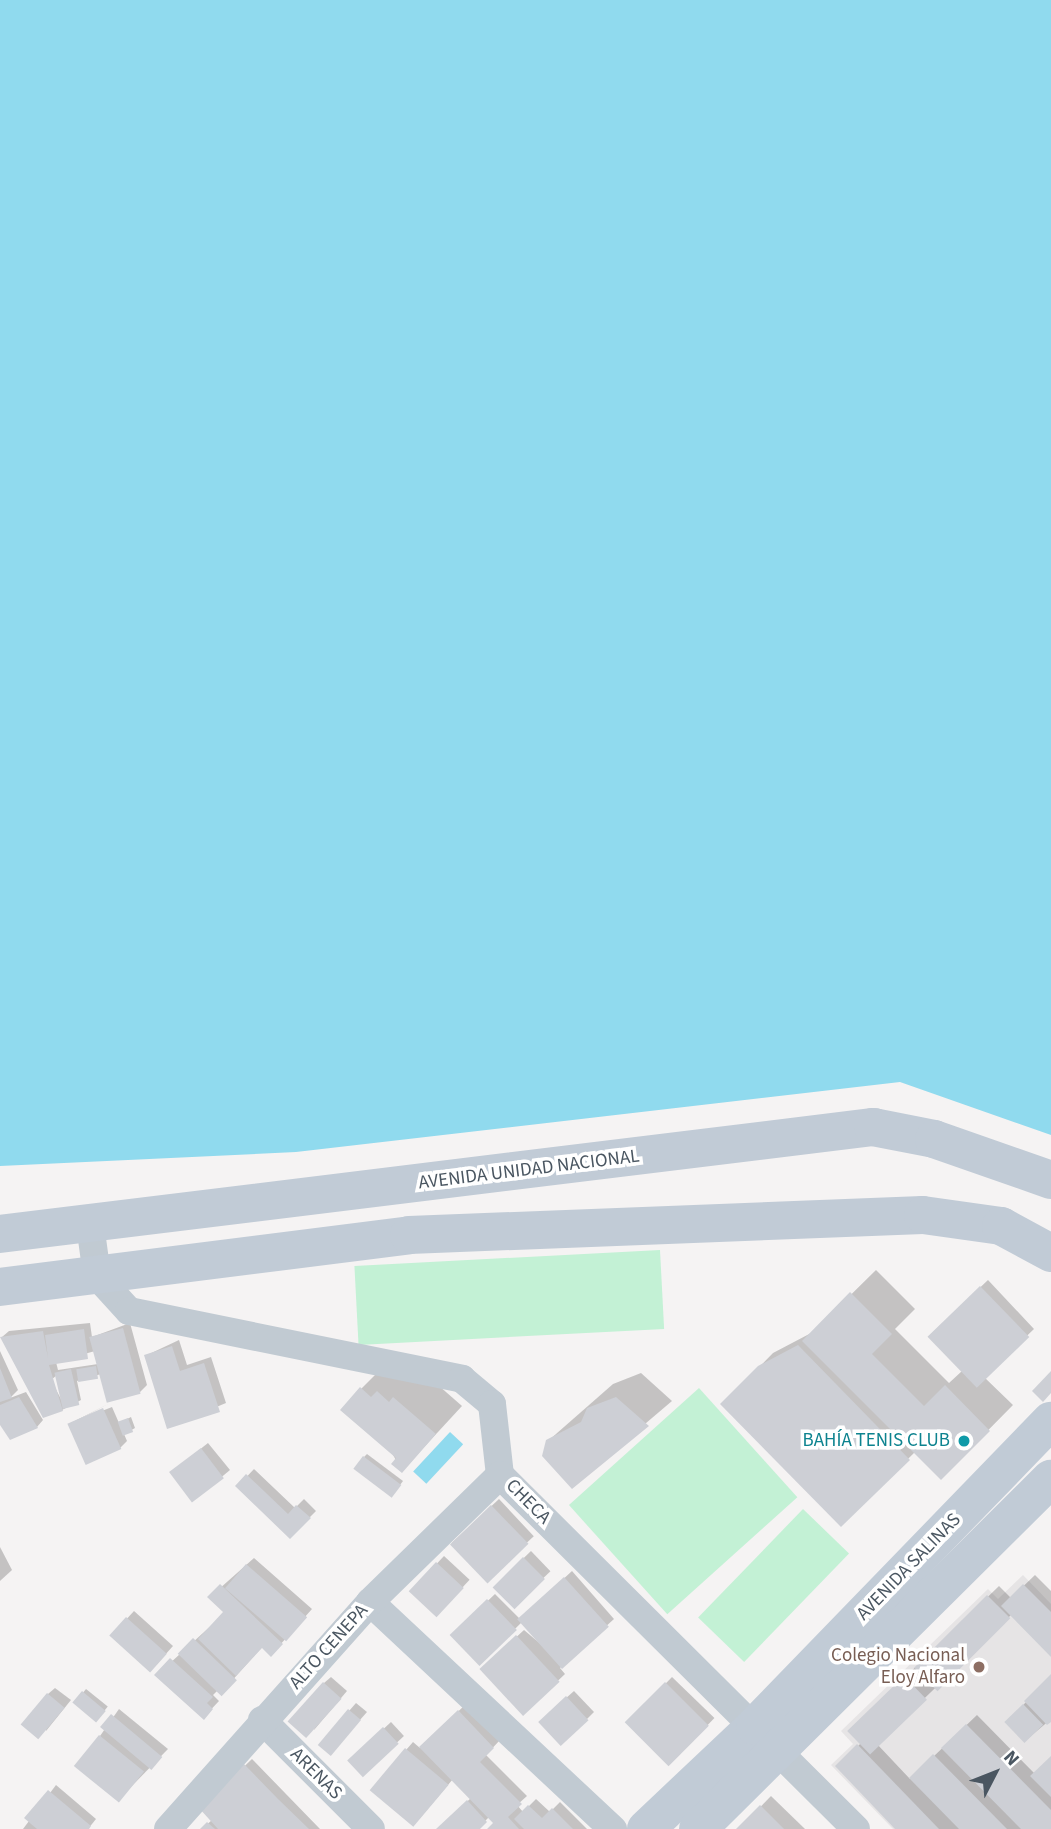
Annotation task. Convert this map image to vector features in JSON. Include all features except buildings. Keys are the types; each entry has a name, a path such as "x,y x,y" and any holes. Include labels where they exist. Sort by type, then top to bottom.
{"main road":[{"name":"AVENIDA UNIDAD NACIONAL","path":"0,1234 873,1127 934,1139 1051,1180"},
{"path":"0,1287 409,1235 923,1215 1001,1226 1051,1253"},
{"name":"AVENIDA SALINAS","path":"698,1829 765,1737 1051,1421"},
{"name":"AVENIDA SALINAS","path":"646,1829 765,1737 1051,1479"}],"street":[{"path":"90,1224 97,1276"},
{"name":"CHECA","path":"97,1276 129,1311 462,1379 492,1404 500,1475 856,1829"},
{"name":"ALTO CENEPA","path":"168,1829 262,1720 370,1602 500,1475"},
{"path":"370,1602 613,1829"},
{"name":"ARENAS","path":"262,1720 371,1829"}],"shaded area":[{"name":"Colegio Nacional Eloy Alfaro","path":"1023,1575 1051,1604 1051,1829 893,1829 831,1765 853,1744 841,1731 988,1589 998,1599"}],"green space":[{"path":"660,1250 664,1329 359,1345 354,1266"},
{"path":"699,1388 797,1497 667,1614 569,1505"},
{"path":"803,1509 849,1553 744,1662 698,1618"}],"water":[{"path":"0,0 1051,0 1051,1135 900,1082 296,1152 0,1166"},
{"path":"450,1432 463,1444 426,1484 413,1471"}],"place":[{"name":"BAHÍA TENIS CLUB","path":"964,1441"},
{"name":"Colegio Nacional Eloy Alfaro","path":"979,1667"}]}
